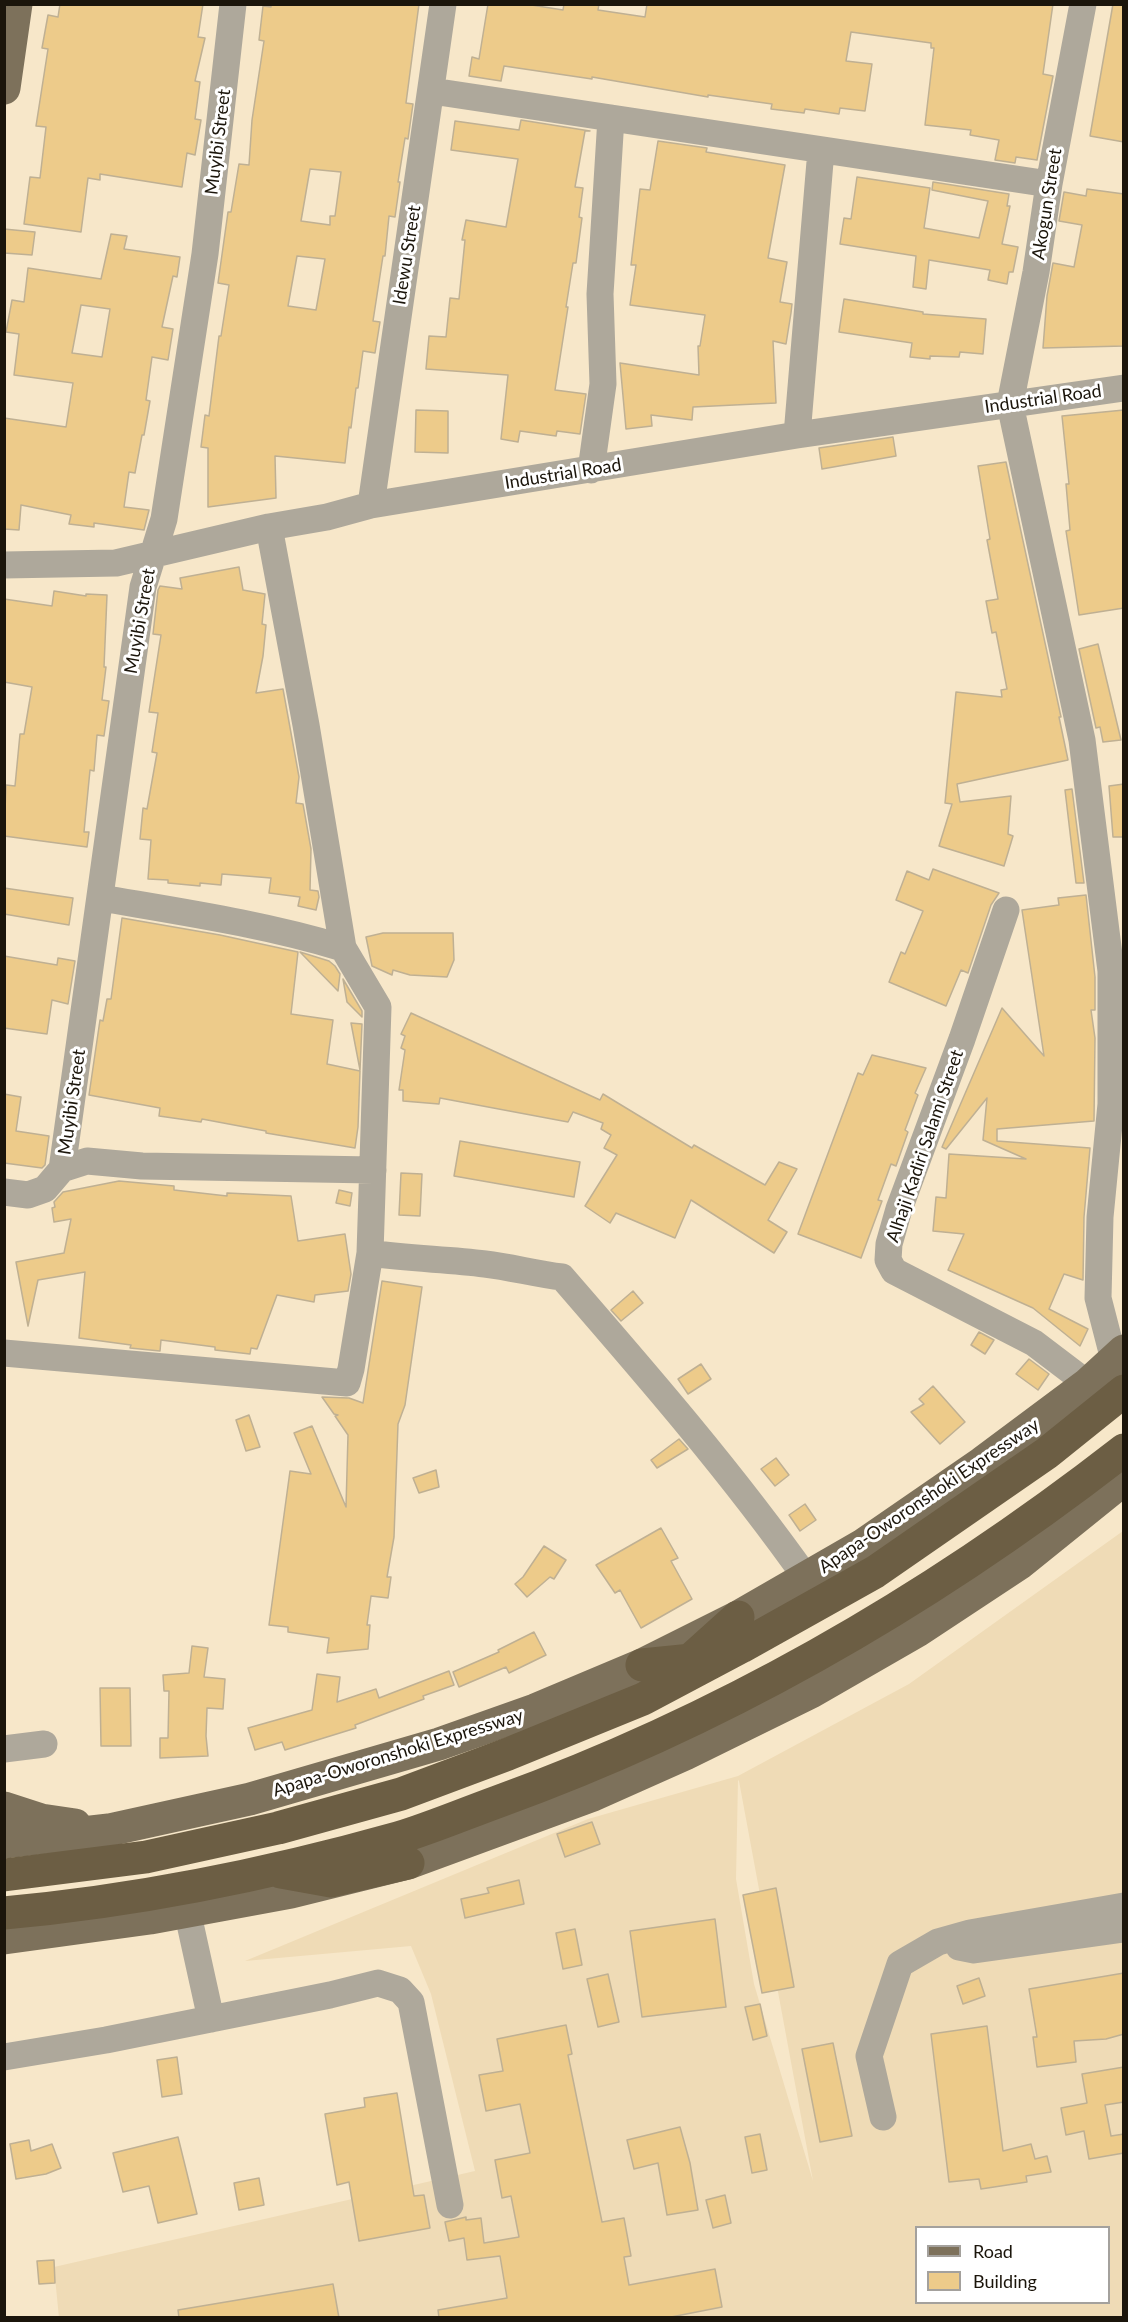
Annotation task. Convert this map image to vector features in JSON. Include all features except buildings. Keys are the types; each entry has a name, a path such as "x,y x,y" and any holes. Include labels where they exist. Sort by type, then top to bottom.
{"highway":[{"name":"Apapa-Oworonshoki Expressway","path":"4,1875 146,1857 300,1822 401,1794 508,1754 643,1699 739,1632 875,1572 1047,1453 1124,1391"},
{"path":"280,1881 331,1881 598,1764 739,1698 824,1652 918,1596 1120,1462"},
{"path":"643,1699 692,1660 739,1632"},
{"path":"642,1665 692,1660"},
{"path":"8,1933 110,1901 185,1899 280,1881 404,1850"}],"main road":[{"path":"4,88 16,4"},
{"name":"Apapa-Oworonshoki Expressway","path":"4,1842 109,1830 250,1799 439,1744 535,1710 642,1665 739,1632 807,1578 863,1545 982,1463 1088,1384 1119,1356"},
{"path":"4,1808 41,1820 109,1830"}],"street":[{"name":"Muyibi Street","path":"62,1169 142,587 164,519 205,254 233,4"},
{"name":"Idewu Street","path":"371,505 443,4"},
{"name":"Akogun Street","path":"1010,404 1036,272 1049,183 1083,4"},
{"path":"432,91 1049,183"},
{"path":"591,470 603,384 600,294 611,118"},
{"path":"797,435 821,150"},
{"name":"Industrial Road","path":"4,565 116,563 269,527 327,517 371,505 797,435 1124,388"},
{"path":"1010,404 1082,740 1112,971 1111,1104 1100,1217 1098,1298 1119,1356"},
{"path":"4,1353 347,1383 370,1253 378,1007 343,948 306,725 269,527"},
{"path":"101,898 295,935 343,948"},
{"name":"Alhaji Kadiri Salami Street","path":"1006,910 962,1039 899,1209 889,1244 888,1260 894,1271 1034,1343 1088,1384"},
{"path":"4,1192 28,1195 45,1189 62,1169 87,1161 142,1166 373,1170"},
{"path":"370,1253 414,1260 487,1264 562,1277 675,1408 780,1540 807,1578"},
{"path":"4,1749 44,1744"},
{"path":"185,1899 211,2019"},
{"path":"883,2117 868,2056 900,1964 938,1941 970,1933 1124,1906"},
{"path":"938,1941 974,1950 1124,1929"},
{"path":"4,2057 211,2019 378,1983 400,1990 411,2002 450,2205"}],"shaded area":[{"path":"1123,1531 1123,2317 59,2318 54,2267 475,2171 431,1994 411,1946 245,1961 588,1819 738,1776 909,1684","holes":["739,1781 813,2181 754,1984 736,1879"]}]}
